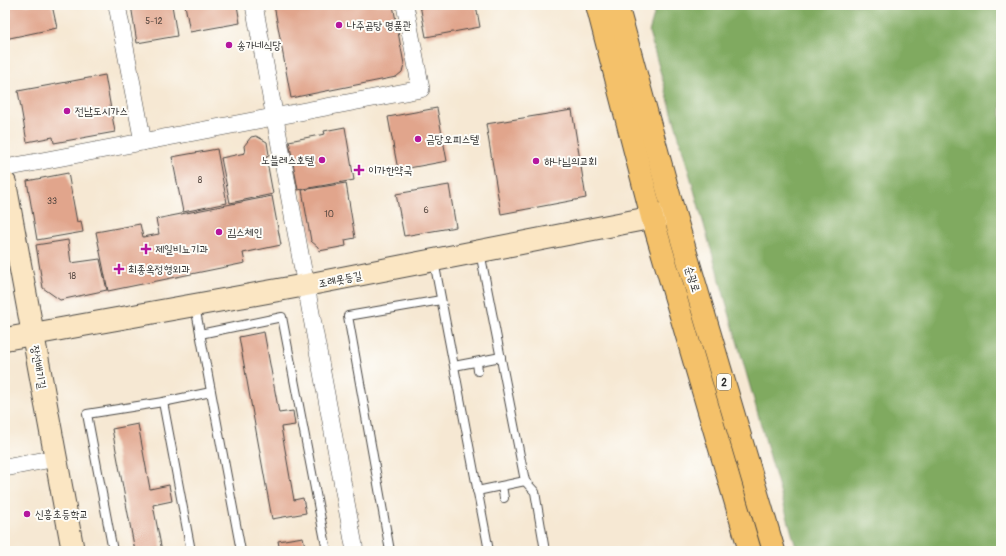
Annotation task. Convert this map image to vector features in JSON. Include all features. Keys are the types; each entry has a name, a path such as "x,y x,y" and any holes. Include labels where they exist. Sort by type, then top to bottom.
{"main road":[{"name":"순광로","path":"596,5 652,217 750,551"},
{"name":"순광로","path":"617,5 674,213 774,551"}],"street":[{"path":"117,5 143,142"},
{"path":"254,5 355,551"},
{"path":"5,168 275,118 421,89 405,5"},
{"name":"장선배기길","path":"5,183 73,551"},
{"name":"조례못등길","path":"5,339 195,306 480,252 674,213"},
{"path":"5,468 56,458"}],"lane":[{"path":"480,252 525,482 535,492 545,551"},
{"path":"433,260 489,551"},
{"path":"390,551 348,316 441,300"},
{"path":"195,306 241,551"},
{"path":"200,334 282,317 326,551"},
{"path":"454,366 501,358"},
{"path":"477,362 478,371"},
{"path":"113,551 87,414 163,402 211,392"},
{"path":"163,402 191,551"},
{"path":"477,491 525,482"},
{"path":"502,486 504,498"}],"green space":[{"path":"653,5 1001,5 1001,551 797,551 649,32 654,15"}],"building":[{"path":"5,5 52,5 57,28 5,39"},
{"path":"131,5 172,5 177,36 137,43"},
{"path":"185,5 237,5 240,23 190,32"},
{"path":"274,5 393,5 404,64 402,72 396,77 291,98"},
{"path":"420,5 476,5 480,27 426,37"},
{"name":"전남도시가스","path":"105,75 115,132 54,143 53,137 27,142 18,91"},
{"name":"금당오피스텔","path":"437,108 447,161 398,170 388,117"},
{"name":"하나님의교회","path":"572,110 586,198 501,214 486,124"},
{"name":"노블레스호텔","path":"345,127 354,180 298,190 289,141 325,134 324,131"},
{"path":"256,136 267,142 269,155 266,156 273,194 230,203 221,158 245,153 244,146 251,137"},
{"path":"217,149 227,203 183,212 172,157"},
{"path":"68,173 77,222 81,221 83,232 37,240 27,181"},
{"path":"346,183 355,238 345,240 346,246 319,251 318,247 311,241 302,190"},
{"path":"449,185 456,227 404,236 396,194"},
{"name":"킴스체인","path":"272,196 281,245 243,253 245,263 108,291 96,232 140,224 143,237 159,234 156,219"},
{"path":"68,240 71,263 100,259 107,290 60,300 43,288 36,245"},
{"path":"264,332 279,413 293,411 295,425 281,427 294,500 303,498 306,513 272,519 239,337"},
{"path":"138,424 150,489 169,485 172,501 153,505 162,551 135,551 112,429"},
{"path":"303,537 306,551 280,551 278,541"}],"place":[{"name":"나주곰탕 명품관","path":"339,25"},
{"name":"송가네식당","path":"229,45"},
{"name":"전남도시가스","path":"67,111"},
{"name":"금당오피스텔","path":"418,139"},
{"name":"노블레스호텔","path":"322,160"},
{"name":"하나님의교회","path":"536,161"},
{"name":"이가한약국","path":"359,170"},
{"name":"킴스체인","path":"219,232"},
{"name":"제일비뇨기과","path":"146,249"},
{"name":"최종옥정형외과","path":"119,269"},
{"name":"신흥초등학교","path":"27,514"}]}
